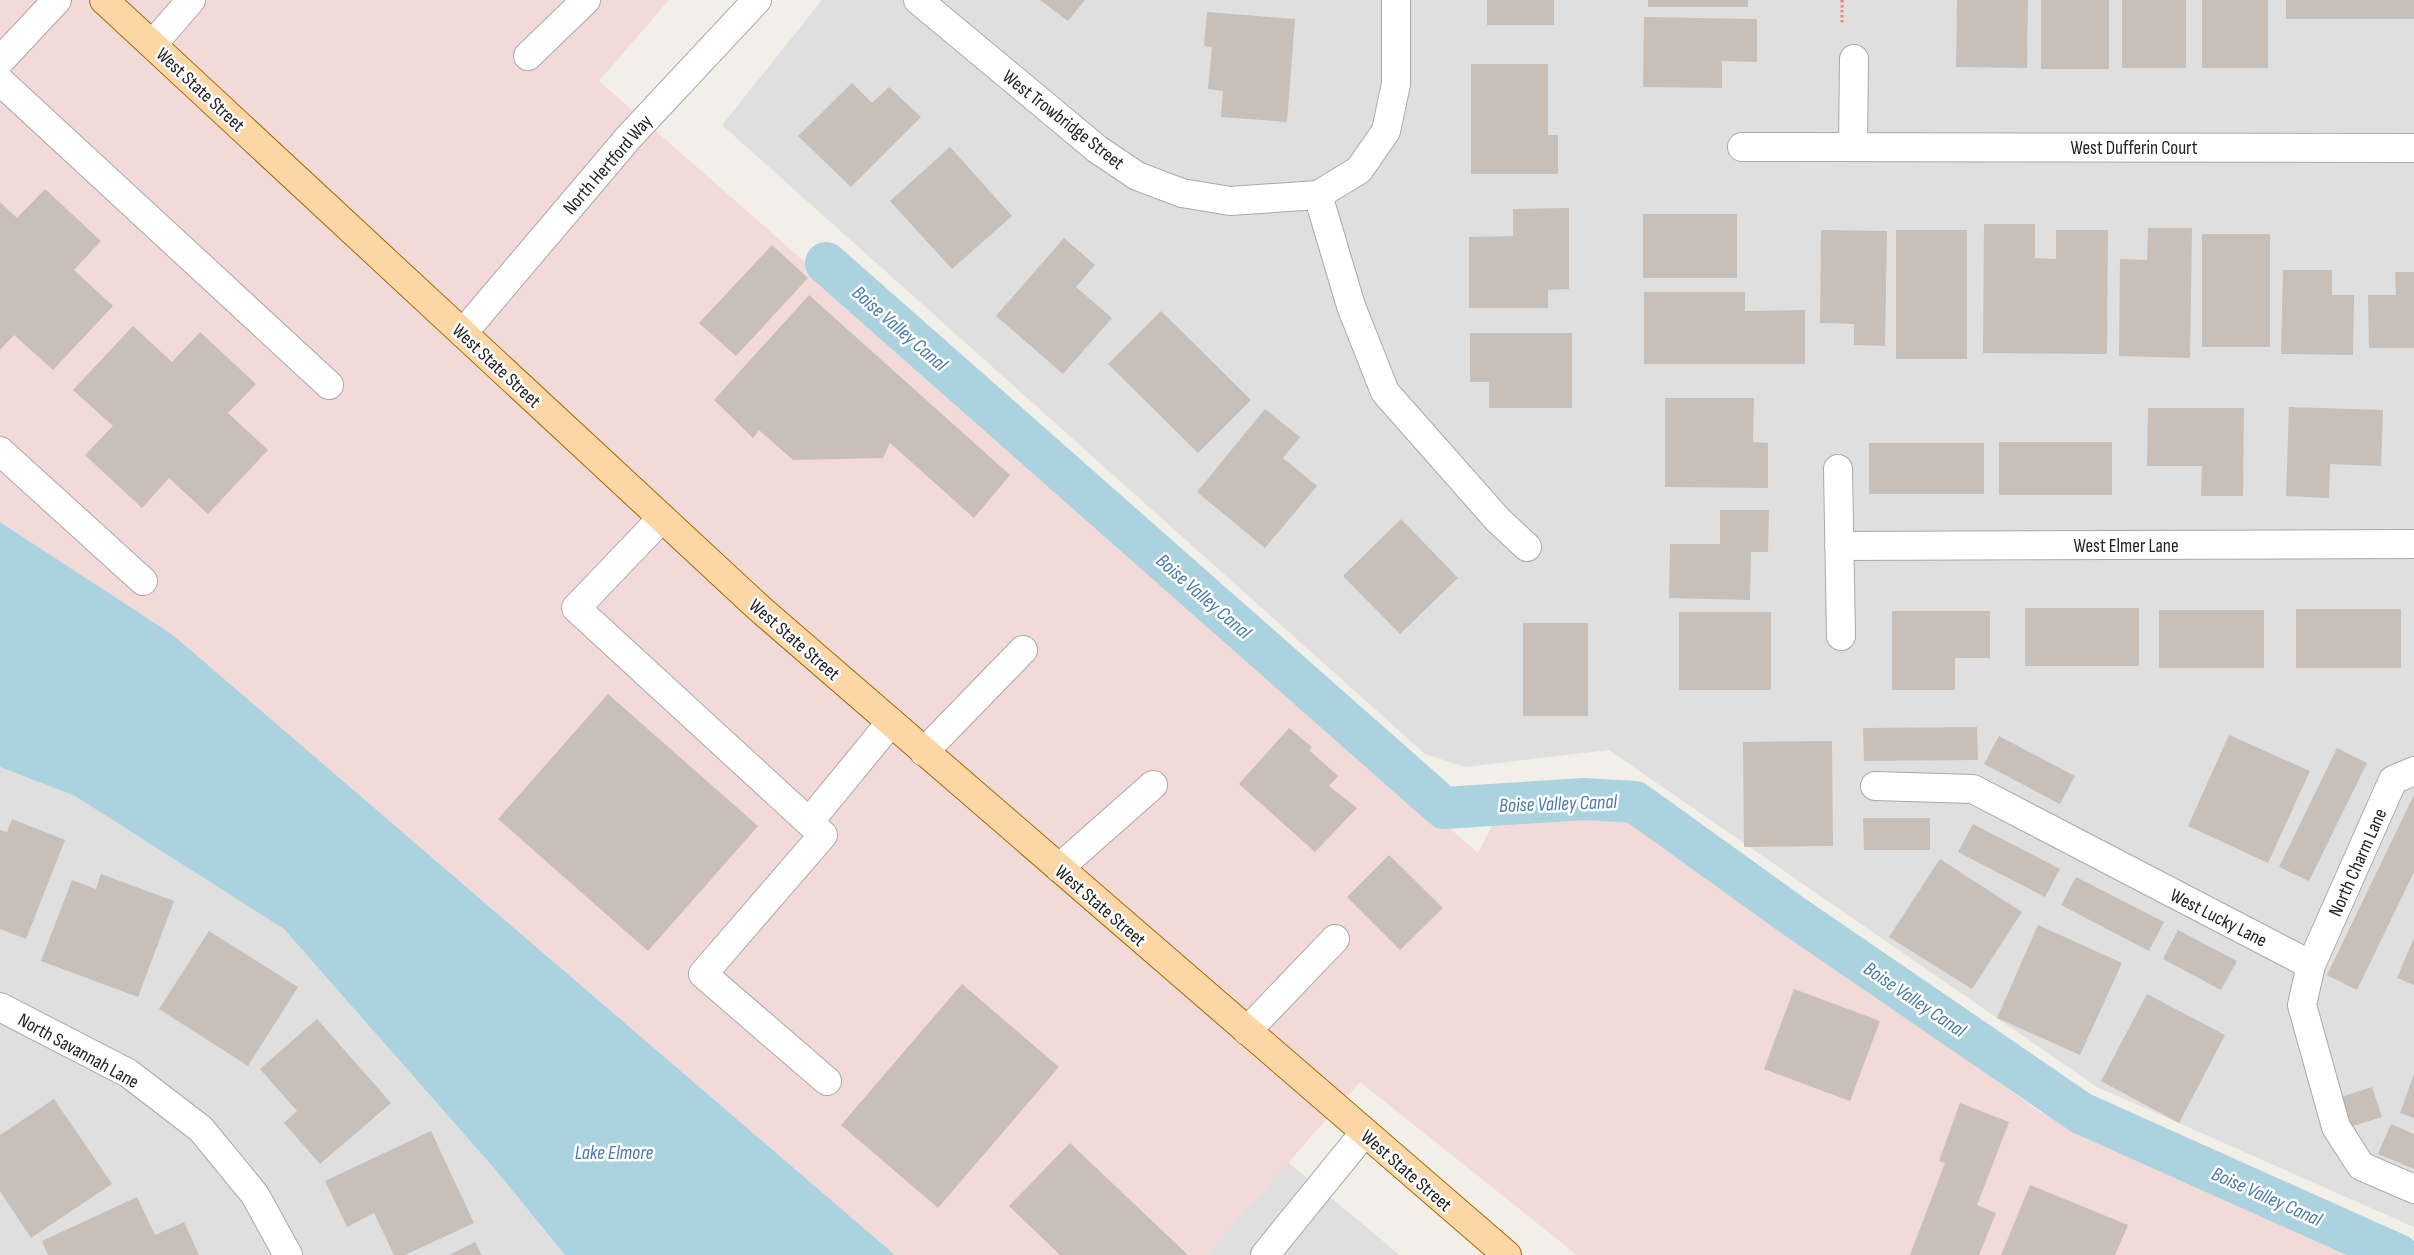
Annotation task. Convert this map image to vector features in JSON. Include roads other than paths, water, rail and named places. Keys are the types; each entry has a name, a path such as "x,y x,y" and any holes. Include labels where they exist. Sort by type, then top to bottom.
{"main road":[{"name":"West State Street","path":"104,0 759,608 1507,1255"}],"street":[{"path":"0,61 57,0"},
{"path":"153,44 191,0"},
{"path":"528,56 586,0"},
{"name":"North Hertford Way","path":"463,333 629,137 757,0"},
{"name":"West Trowbridge Street","path":"918,0 1097,149 1137,176 1182,193 1230,201 1318,194"},
{"path":"1396,0 1396,84 1386,131 1359,170 1318,194 1351,306 1385,392 1498,520 1527,547"},
{"path":"1854,59 1854,147"},
{"path":"0,81 329,385"},
{"name":"West Dufferin Court","path":"1742,146 2414,148"},
{"path":"0,451 142,581"},
{"path":"1838,469 1841,636"},
{"path":"662,518 576,608 823,835 703,974 826,1081"},
{"name":"West Elmer Lane","path":"1839,546 2414,544"},
{"path":"924,752 1023,650"},
{"path":"809,822 891,722"},
{"name":"North Charm Lane","path":"2311,965 2393,780 2414,771"},
{"path":"1059,868 1153,785"},
{"name":"West Lucky Lane","path":"1875,786 1973,789 2311,965"},
{"path":"1247,1031 1335,939"},
{"path":"2311,965 2302,1005 2336,1127 2361,1166 2414,1189"},
{"name":"North Savannah Lane","path":"0,1007 128,1073 201,1129 255,1195 288,1255"},
{"path":"1265,1255 1364,1133"}],"water":[{"name":"Lake Elmore","path":"0,522 173,635 895,1255 565,1255 493,1167 284,929 75,796 0,767"}],"waterway":[{"name":"Boise Valley Canal","path":"826,263 1444,808 1584,799 1635,802 1792,915 2081,1113 2398,1255"}]}
